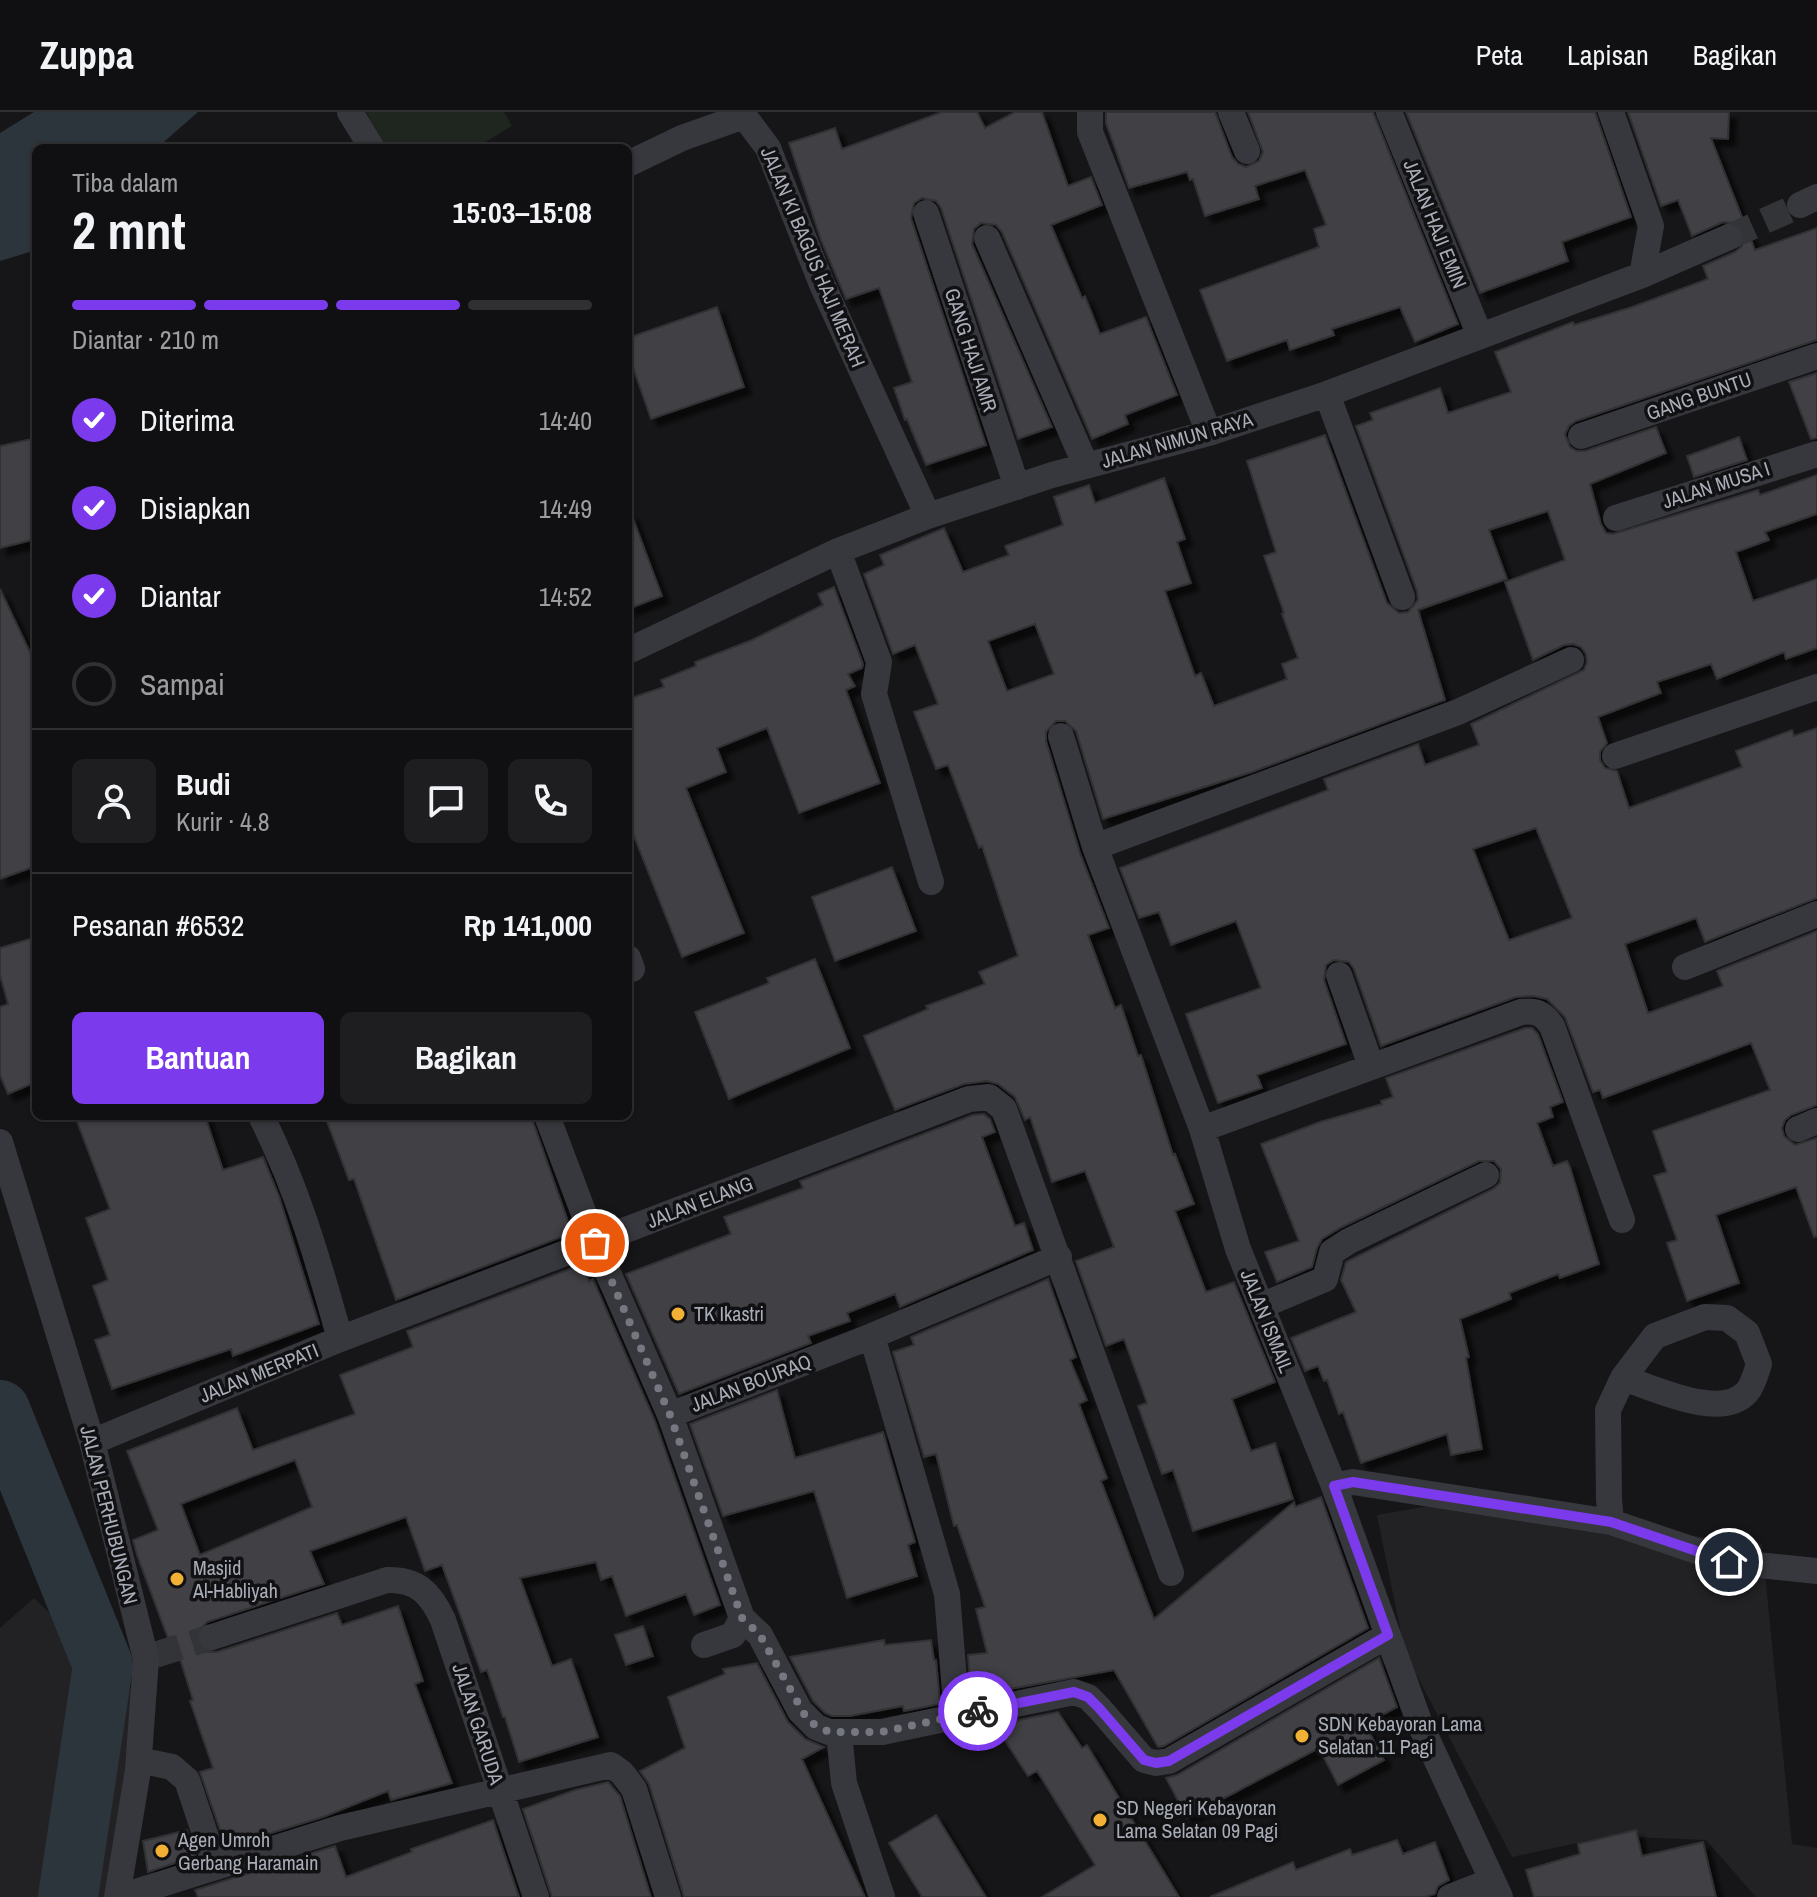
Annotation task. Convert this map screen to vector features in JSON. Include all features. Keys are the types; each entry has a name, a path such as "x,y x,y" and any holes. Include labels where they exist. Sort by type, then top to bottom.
{"street":[{"path":"350,112 370,144"},
{"path":"1090,112 1090,132 1209,433"},
{"path":"1231,112 1247,151"},
{"name":"JALAN HAJI EMIN","path":"1389,112 1480,336"},
{"path":"1611,112 1651,226 1642,275"},
{"name":"JALAN KI BAGUS HAJI MERAH","path":"632,162 682,138 744,116 768,148 821,282 928,516"},
{"name":"GANG HAJI AMR","path":"926,213 1017,487"},
{"name":"JALAN NIMUN RAYA","path":"632,649 838,551 928,516 1086,466 1209,433 1327,394 1642,275 1729,237"},
{"path":"987,238 1086,466"},
{"name":"GANG BUNTU","path":"1581,436 1817,356"},
{"path":"1327,394 1402,597"},
{"name":"JALAN MUSA I","path":"1616,518 1817,454"},
{"path":"838,551 879,662 874,694 931,882"},
{"path":"1095,847 1458,712 1571,660"},
{"path":"1615,756 1817,687"},
{"name":"JALAN ISMAIL","path":"1061,736 1095,847 1202,1129 1238,1249 1334,1486 1420,1724 1496,1889"},
{"path":"1685,967 1817,914"},
{"path":"1339,975 1371,1066"},
{"path":"1202,1129 1542,1007 1552,1026 1622,1220"},
{"name":"JALAN ELANG","path":"340,1339 969,1099 989,1097 1004,1109 1059,1257"},
{"name":"JALAN MERPATI","path":"92,1442 340,1339 312,1240 263,1120"},
{"name":"JALAN BOURAQ","path":"549,1120 595,1243 670,1415 872,1336 1059,1257"},
{"name":"JALAN PERHUBUNGAN","path":"0,1142 92,1442 150,1657 133,1810 119,1897"},
{"path":"1261,1306 1325,1279 1332,1252 1349,1241 1486,1175"},
{"path":"1059,1257 1171,1573"},
{"path":"1611,1522 1608,1410 1623,1378 1655,1336 1705,1317 1727,1318 1747,1333 1759,1364 1749,1390 1734,1403 1697,1403 1623,1378"},
{"path":"872,1336 947,1594 957,1716"},
{"path":"670,1415 742,1618 760,1635 808,1721 829,1732 882,1732 1074,1692 1088,1697 1144,1760 1156,1763 1169,1761 1388,1635"},
{"path":"1334,1486 1353,1482 1611,1522 1729,1562 1817,1571"},
{"name":"JALAN GARUDA","path":"119,1897 340,1828 502,1792 443,1620 435,1602 426,1591 413,1583 387,1580 212,1637"},
{"path":"704,1645 733,1635 742,1618"},
{"path":"839,1733 844,1783 882,1897"},
{"path":"139,1760 172,1767 187,1780 216,1867"},
{"path":"536,1897 502,1792 611,1765 622,1773 634,1789 668,1897"},
{"path":"1450,1897 1496,1889"}],"shaded area":[{"path":"34,112 198,112 162,144 32,144 32,251 0,261 0,133"},
{"path":"366,112 504,112 512,126 482,144 385,144"},
{"path":"1434,1505 1762,1544 1792,1844 1817,1848 1817,1897 1756,1897 1706,1840 1609,1836 1512,1857 1405,1653 1377,1515"},
{"path":"34,1598 142,1700 105,1897 0,1897 0,1628"}],"building":[{"path":"942,112 977,112 985,128 1015,112 1042,112 1068,186 1091,177 1102,205 1051,225 1082,298 1085,296 1100,334 1146,317 1177,395 1125,415 1128,424 1092,439 1002,232 996,225 981,223 974,229 972,244 1052,427 1018,439 941,208 936,201 922,198 914,203 911,218 986,445 926,465 894,388 912,382 879,288 846,299 821,240 789,143 835,128 842,149"},
{"path":"1106,112 1215,112 1232,157 1246,167 1259,161 1263,152 1248,112 1373,112 1458,324 1415,342 1400,307 1332,329 1334,335 1290,350 1287,340 1227,361 1200,290 1319,247 1314,229 1326,225 1305,170 1255,186 1259,199 1205,216 1193,179 1190,180 1187,172 1129,188 1106,123"},
{"path":"1406,112 1595,112 1631,217 1562,242 1568,261 1480,293"},
{"path":"1628,112 1729,112 1728,139 1711,138 1755,250 1817,228 1817,340 1576,421 1565,434 1570,447 1585,451 1656,427 1666,453 1590,484 1606,533 1613,534 1758,490 1760,495 1817,475 1817,514 1765,532 1769,540 1736,552 1753,601 1817,579 1817,648 1786,659 1784,652 1717,679 1711,664 1657,682 1661,693 1598,717 1607,743 1600,752 1600,760 1605,768 1617,771 1629,808 1742,767 1736,751 1792,730 1794,736 1817,728 1817,898 1705,942 1696,918 1625,944 1648,1013 1723,986 1717,971 1817,931 1817,1105 1791,1115 1782,1128 1784,1136 1795,1145 1817,1138 1817,1236 1814,1237 1796,1187 1716,1215 1739,1283 1687,1301 1667,1243 1677,1240 1654,1176 1667,1172 1653,1131 1770,1090 1751,1043 1603,1098 1600,1090 1593,1092 1565,1017 1547,999 1516,997 1381,1046 1354,969 1349,962 1334,960 1326,965 1324,980 1346,1044 1257,1075 1262,1088 1218,1103 1186,1014 1261,988 1236,921 1171,945 1159,912 1139,918 1120,868 1328,790 1324,779 1418,744 1425,765 1479,745 1471,724 1584,670 1586,654 1581,647 1573,644 1564,645 1533,660 1505,582 1565,560 1548,511 1489,530 1507,579 1418,610 1445,700 1252,772 1103,819 1076,731 1065,721 1056,721 1046,732 1046,741 1080,853 1109,928 1088,935 1115,1008 1121,1005 1138,1056 1141,1055 1173,1155 1194,1204 1175,1211 1206,1292 1234,1282 1275,1382 1232,1399 1251,1451 1275,1443 1293,1499 1193,1531 1173,1470 1162,1474 1138,1406 1147,1403 1124,1339 1106,1346 1076,1261 1114,1247 1085,1171 1052,1182 1030,1117 1025,1120 1015,1097 998,1084 987,1081 964,1084 895,1110 864,1036 928,1009 926,1006 985,984 979,972 1018,956 982,846 979,848 948,765 936,769 914,712 938,704 915,645 893,654 864,574 884,565 880,555 944,528 963,572 1009,555 1005,546 1063,525 1054,497 1089,485 1095,503 1164,478 1185,539 1177,542 1191,583 1165,591 1195,676 1201,673 1214,706 1287,679 1282,664 1298,658 1264,556 1276,552 1247,461 1325,435 1387,603 1399,613 1408,612 1418,600 1417,591 1356,426 1373,420 1370,413 1440,388 1448,413 1511,392 1495,352 1573,322 1574,325 1632,307 1708,279 1703,266 1742,246 1744,231 1738,224 1723,222 1692,236 1678,200 1661,206","holes":["1035,624 1054,674 1007,691 988,641","1536,828 1572,918 1509,940 1473,849"]},
{"path":"717,307 744,387 651,419 632,364 632,337"},
{"path":"1817,373 1817,438 1811,439 1789,382"},
{"path":"1739,437 1747,460 1694,477 1687,456"},
{"path":"32,439 32,540 0,548 0,446"},
{"path":"632,516 662,596 632,607"},
{"path":"834,587 863,664 862,668 848,674 855,686 846,690 880,783 799,813 767,728 717,748 726,772 686,788 744,933 682,957 632,831 632,698 664,687 661,680 696,666 695,662 752,640 823,605 818,594"},
{"path":"0,589 32,657 32,867 0,879"},
{"path":"892,867 916,931 835,961 812,897"},
{"path":"32,938 32,1084 8,1094 0,1075 0,1007 8,1004 0,975 0,948"},
{"path":"815,959 850,1048 729,1099 695,1012 769,983 767,978"},
{"path":"1532,1028 1538,1034 1563,1102 1550,1107 1553,1117 1537,1123 1553,1166 1567,1161 1570,1167 1599,1264 1560,1278 1558,1274 1509,1293 1511,1299 1460,1319 1469,1357 1466,1358 1482,1449 1451,1455 1447,1434 1361,1463 1343,1412 1339,1414 1327,1380 1324,1381 1318,1366 1305,1371 1291,1338 1356,1312 1341,1280 1346,1262 1493,1189 1500,1183 1501,1169 1494,1161 1479,1161 1342,1227 1322,1239 1312,1267 1277,1282 1265,1252 1299,1241 1261,1144 1382,1104 1381,1101 1393,1097 1386,1078"},
{"path":"984,1114 990,1119 995,1132 982,1137 1015,1226 1024,1223 1033,1250 900,1307 895,1294 847,1313 850,1321 808,1336 811,1343 679,1394 626,1274 731,1234 724,1217 803,1188 800,1181 973,1115"},
{"path":"77,1120 206,1120 223,1170 263,1157 279,1196 319,1324 233,1356 231,1349 112,1389 95,1340 110,1335 93,1286 108,1280 86,1218 110,1209"},
{"path":"326,1120 532,1120 572,1233 396,1300 354,1179 349,1180"},
{"path":"583,1264 589,1281 593,1279 655,1421 720,1605 694,1615 686,1594 626,1616 612,1576 601,1580 596,1562 520,1578 552,1666 571,1659 598,1737 519,1762 487,1670 481,1672 442,1565 425,1571 406,1517 310,1551 324,1584 207,1622 197,1633 197,1643 208,1652 217,1652 337,1613 342,1625 398,1606 423,1681 415,1684 452,1783 391,1800 388,1791 323,1817 226,1847 200,1772 213,1768 190,1701 193,1700 173,1637 168,1638 133,1540 158,1530 127,1451 237,1408 253,1450 355,1414 340,1375 413,1347 407,1331","holes":["295,1460 312,1507 200,1555 181,1504"]},
{"path":"1048,1279 1076,1357 1070,1360 1087,1400 1079,1404 1107,1478 1101,1481 1154,1619 1294,1502 1295,1507 1321,1497 1368,1628 1164,1746 1158,1747 1114,1670 971,1696 968,1655 987,1653 976,1609 985,1607 957,1525 954,1526 936,1454 924,1457 893,1352 914,1345 911,1337"},
{"path":"777,1390 795,1458 883,1432 915,1542 908,1545 917,1576 847,1598 814,1491 723,1516 690,1424"},
{"path":"643,1626 653,1656 626,1665 615,1635"},
{"path":"884,1640 885,1645 931,1640 940,1704 904,1711 903,1706 850,1716 832,1716 813,1701 790,1657"},
{"name":"SDN Kebayoran Lama Selatan 11 Pagi","path":"1379,1658 1397,1707 1365,1724 1384,1760 1338,1785 1319,1748 1187,1818 1166,1778 1177,1775"},
{"path":"757,1663 788,1722 805,1739 824,1747 802,1759 865,1897 684,1897 649,1784 640,1771 685,1748 668,1697 725,1674 723,1669"},
{"name":"SD Negeri Kebayoran Lama Selatan 09 Pagi","path":"1058,1712 1082,1748 1087,1745 1179,1897 1042,1897 1095,1865 1037,1771 1028,1776 1000,1733 1019,1720"},
{"path":"608,1782 620,1796 651,1897 552,1897 523,1809"},
{"path":"936,1815 986,1897 922,1897 889,1843"},
{"path":"493,1820 519,1897 198,1897 195,1890 335,1846 346,1877 412,1852 411,1849"},
{"path":"187,1830 196,1856 148,1872 143,1841"},
{"path":"1636,1830 1642,1856 1703,1842 1716,1897 1534,1897 1526,1870 1580,1854 1578,1844"},
{"path":"1397,1840 1403,1854 1435,1842 1449,1880 1438,1886 1435,1894 1425,1897 1210,1897 1293,1862 1296,1870 1350,1849 1352,1855"}],"waterway":[{"path":"0,1410 103,1665 68,1897"}],"tunnel":[{"path":"1729,237 1800,205"},
{"path":"155,1655 212,1637"}],"way so far":[{"path":"595,1243 670,1415 742,1618 760,1635 808,1721 829,1732 848,1734 882,1732 978,1711"}],"place":[{"name":"TK Ikastri","path":"678,1314"},
{"name":"Masjid Al-Habliyah","path":"177,1579"},
{"name":"SDN Kebayoran Lama Selatan 11 Pagi","path":"1302,1736"},
{"name":"SD Negeri Kebayoran Lama Selatan 09 Pagi","path":"1100,1820"},
{"name":"Agen Umroh Gerbang Haramain","path":"162,1851"}],"route":[{"path":"978,1711 1074,1692 1088,1697 1144,1760 1156,1763 1169,1761 1388,1635 1334,1486 1353,1482 1611,1522 1729,1562"}]}
